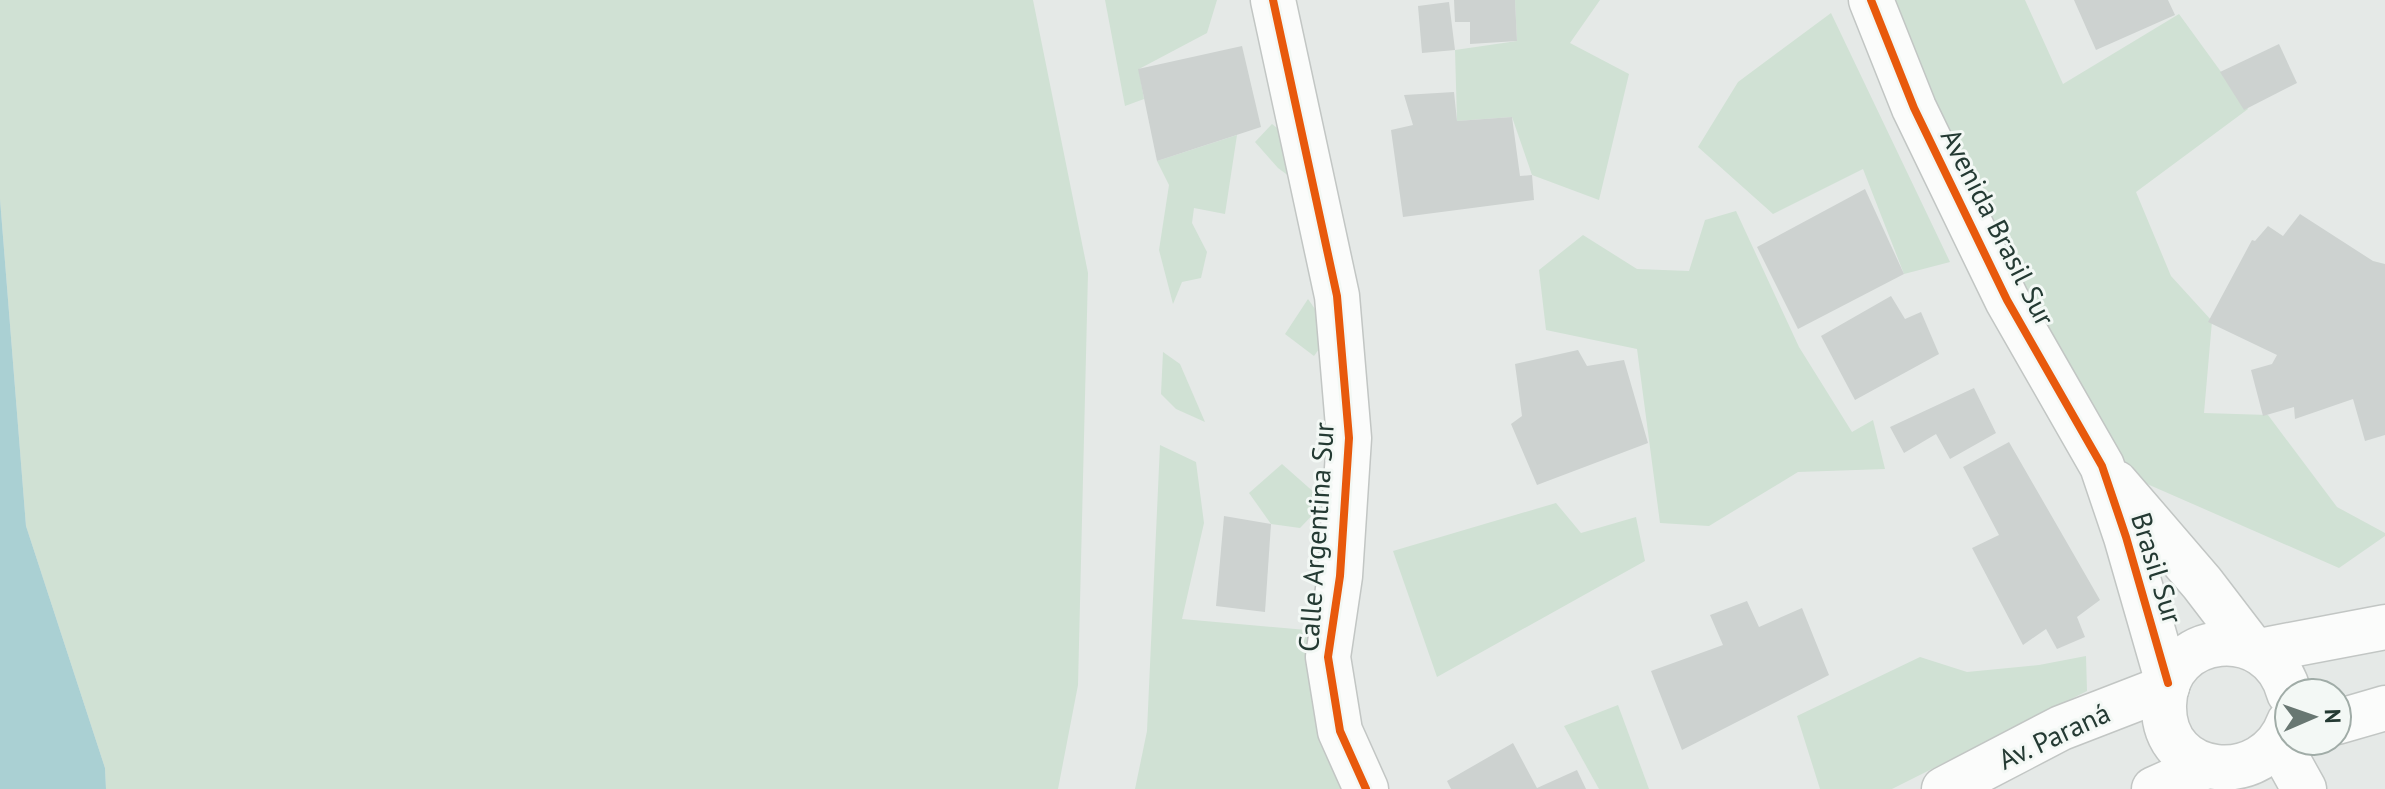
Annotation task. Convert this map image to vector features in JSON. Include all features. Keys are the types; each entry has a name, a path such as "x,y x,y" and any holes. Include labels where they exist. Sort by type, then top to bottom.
{"street":[{"name":"Calle Argentina Sur","path":"1273,0 1337,296 1349,438 1340,576 1328,657 1340,731 1366,789"},
{"name":"Avenida Brasil Sur","path":"1871,0 1914,108 2007,300 2102,466"},
{"name":"Brasil Sur","path":"2102,466 2255,649"},
{"name":"Brasil Sur","path":"2102,466 2126,537 2167,685"},
{"name":"Av. Paraná","path":"1944,789 2061,728 2167,685 2178,666 2193,653 2212,644 2231,643 2255,649 2385,627"},
{"path":"2255,649 2273,661 2284,677"},
{"path":"2167,685 2164,706 2167,726 2175,743 2188,757 2206,766 2226,770 2246,767 2264,758 2273,749"},
{"path":"2353,717 2385,708"},
{"path":"2293,757 2304,789"},
{"path":"2154,789 2206,766"}],"green space":[{"path":"0,0 1033,0 1088,273 1078,685 1058,789 106,789 105,768 26,526 0,199"},
{"path":"1105,0 1217,0 1207,33 1139,69 1144,99 1125,106"},
{"path":"1515,0 1600,0 1570,43 1629,74 1599,200 1532,175 1512,117 1457,121 1455,50 1517,41"},
{"path":"1880,0 2025,0 2063,84 2179,14 2248,109 2136,192 2171,276 2212,321 2204,413 2268,415 2337,507 2385,533 2385,536 2339,568 2106,466"},
{"path":"1831,13 1950,262 1904,274 1863,169 1773,214 1698,147 1738,82"},
{"path":"1272,124 1317,159 1297,182 1278,168 1255,142"},
{"path":"1237,135 1225,214 1194,208 1192,223 1207,252 1201,278 1182,282 1173,304 1159,250 1169,185 1157,161"},
{"path":"1736,211 1799,347 1852,432 1873,420 1885,469 1798,472 1709,526 1660,523 1637,349 1546,330 1539,270 1583,235 1637,269 1689,271 1705,220"},
{"path":"1308,299 1331,332 1314,356 1285,334"},
{"path":"1163,352 1180,364 1205,422 1176,409 1161,394"},
{"path":"1160,445 1196,462 1204,523 1182,619 1329,632 1360,789 1135,789 1147,731"},
{"path":"1282,464 1325,502 1300,528 1271,524 1249,493"},
{"path":"1556,503 1581,533 1636,517 1645,561 1437,677 1393,551"},
{"path":"2086,656 2087,691 1892,789 1820,789 1797,716 1920,657 1967,672 2039,665"},
{"path":"1618,705 1649,789 1599,789 1564,726"}],"water":[{"path":"0,199 26,526 105,768 106,789 0,789"}],"building":[{"path":"1454,0 1515,0 1517,41 1470,44 1470,22 1455,22"},
{"path":"2074,0 2168,0 2175,15 2096,50"},
{"path":"1449,2 1455,50 1422,53 1418,6"},
{"path":"2279,44 2297,83 2244,110 2220,72"},
{"path":"1242,46 1261,127 1157,161 1138,69"},
{"path":"1454,92 1457,121 1512,117 1520,176 1532,175 1534,200 1403,217 1391,130 1413,125 1404,95"},
{"path":"1865,189 1904,274 1798,329 1757,247"},
{"path":"2300,214 2373,261 2385,264 2385,435 2365,441 2353,399 2295,419 2294,407 2263,416 2251,370 2272,364 2277,355 2208,322 2252,240 2255,241 2268,226 2283,236"},
{"path":"1891,296 1905,319 1921,312 1939,354 1855,400 1821,336"},
{"path":"1578,350 1587,366 1624,360 1648,443 1537,485 1511,424 1522,416 1515,364"},
{"path":"1974,388 1996,433 1950,459 1936,434 1904,453 1890,427"},
{"path":"2009,442 2100,600 2077,617 2085,637 2057,649 2046,629 2023,645 1972,548 1999,535 1963,467"},
{"path":"1224,516 1271,524 1265,612 1216,606"},
{"path":"1747,601 1759,627 1802,608 1829,675 1682,750 1651,671 1723,645 1710,615"},
{"path":"1513,743 1537,788 1577,770 1586,789 1451,789 1447,781"}],"cycle path":[{"path":"1273,0 1337,296 1349,438 1340,576 1328,657 1340,731 1366,789"},
{"path":"1871,0 1914,108 2007,300 2102,466 2168,683"}]}
